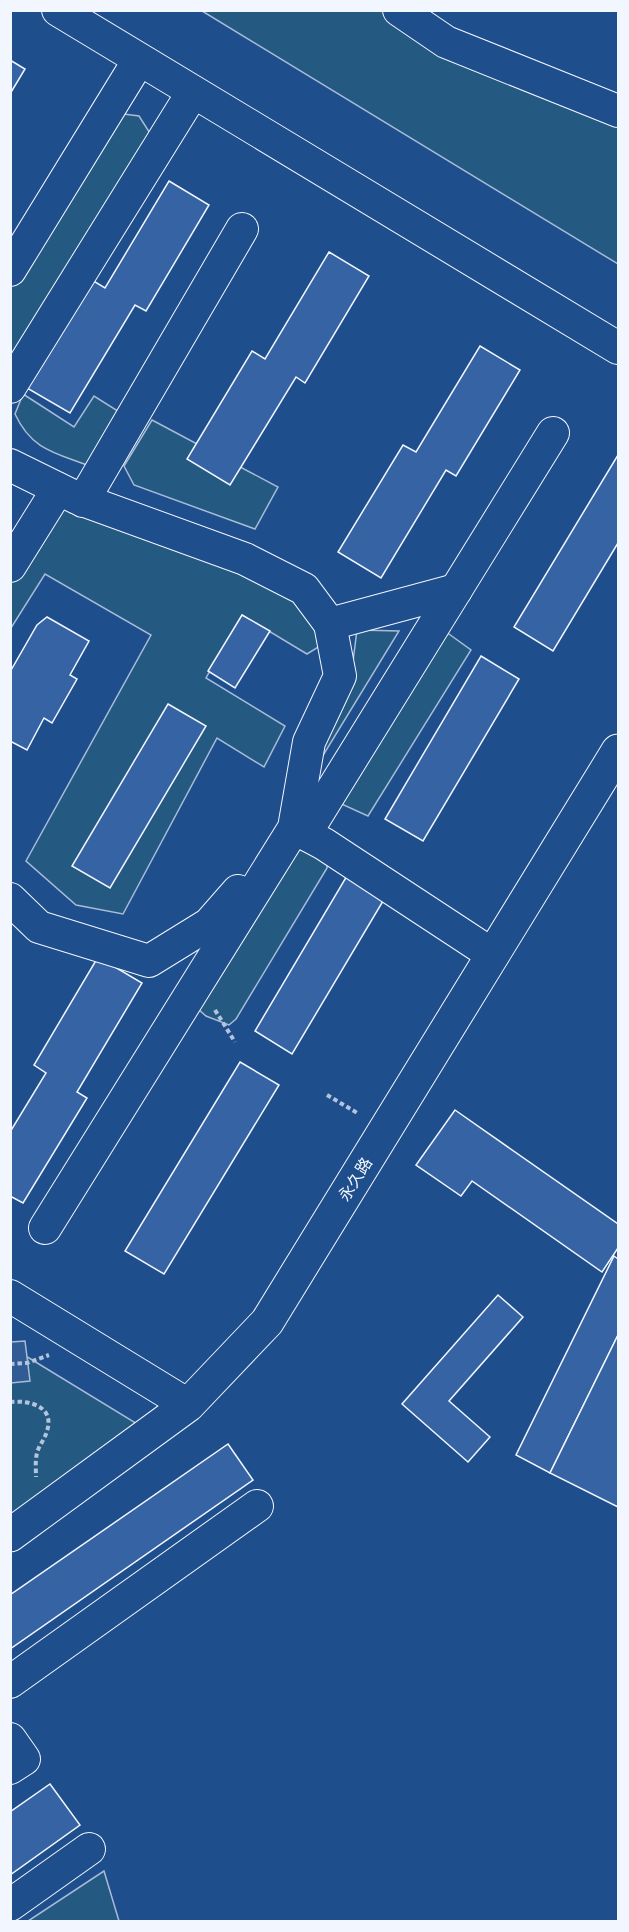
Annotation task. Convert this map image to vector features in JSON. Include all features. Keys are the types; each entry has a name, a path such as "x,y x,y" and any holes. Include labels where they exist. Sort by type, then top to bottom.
{"main road":[{"name":"永久路","path":"10,1535 188,1405 267,1322 618,751"}],"street":[{"path":"58,10 618,348"},
{"path":"399,10 446,42 618,111"},
{"path":"10,270 139,60"},
{"path":"10,387 193,92"},
{"path":"10,566 71,495 242,229"},
{"path":"45,1228 456,590 553,433"},
{"path":"10,465 71,495 245,559 304,589 330,624 340,675 309,742 300,831 209,924 149,961 39,927 10,899"},
{"path":"330,624 456,590"},
{"path":"300,831 493,955"},
{"path":"10,1296 188,1405"},
{"path":"10,1682 257,1506"},
{"path":"10,1739 24,1759 10,1768"},
{"path":"10,1905 89,1849"}],"path":[{"path":"327,1095 386,1130"},
{"path":"10,1364 27,1363 49,1355"},
{"path":"10,1402 24,1401 40,1405 47,1415 48,1429 37,1453 36,1477 44,1510"}],"shaded area":[{"path":"202,11 383,11 430,42 618,120 618,264"},
{"path":"116,113 139,116 155,141 11,368 10,285"},
{"path":"23,394 74,427 94,396 121,413 92,467 57,454 29,436 15,414"},
{"path":"152,420 278,487 255,529 134,485 124,466"},
{"path":"61,500 296,596 314,619 320,646 307,654 242,615 206,678 285,726 264,767 217,738 123,914 76,905 26,861 151,635 45,574 11,628 10,581"},
{"path":"442,629 471,650 368,816 337,802"},
{"path":"357,630 399,631 319,762 316,737 352,669"},
{"path":"295,834 327,854 327,868 236,1019 229,1025 206,1016 197,1008"},
{"path":"25,1341 30,1381 11,1383 11,1342"},
{"path":"11,1347 139,1425 11,1522"},
{"path":"104,1871 119,1921 28,1921"}],"building":[{"path":"10,60 25,69 10,94"},
{"path":"169,181 209,205 146,311 135,305 70,413 27,388 92,280 105,288"},
{"path":"329,252 369,276 305,383 296,377 230,485 187,459 252,351 265,359"},
{"path":"480,346 520,370 456,476 446,470 381,578 338,552 403,445 416,452"},
{"path":"618,455 618,543 553,651 514,627"},
{"path":"242,615 270,631 235,688 208,671"},
{"path":"47,617 89,641 70,675 77,679 52,723 44,718 27,750 10,741 10,672 37,625"},
{"path":"481,656 519,679 423,841 385,819"},
{"path":"168,704 206,726 110,888 72,866"},
{"path":"351,869 389,891 292,1054 255,1031"},
{"path":"98,957 142,983 77,1092 87,1098 23,1203 10,1196 10,1132 46,1073 34,1065"},
{"path":"240,1062 279,1085 164,1274 125,1251"},
{"path":"455,1110 618,1224 618,1248 602,1272 472,1181 461,1196 416,1165"},
{"path":"614,1256 618,1259 618,1335 550,1473 516,1455"},
{"path":"498,1295 523,1317 449,1401 490,1437 468,1462 402,1404"},
{"path":"618,1335 618,1507 550,1473"},
{"path":"228,1444 253,1480 10,1649 10,1595"},
{"path":"50,1784 80,1825 10,1875 10,1812"}]}
